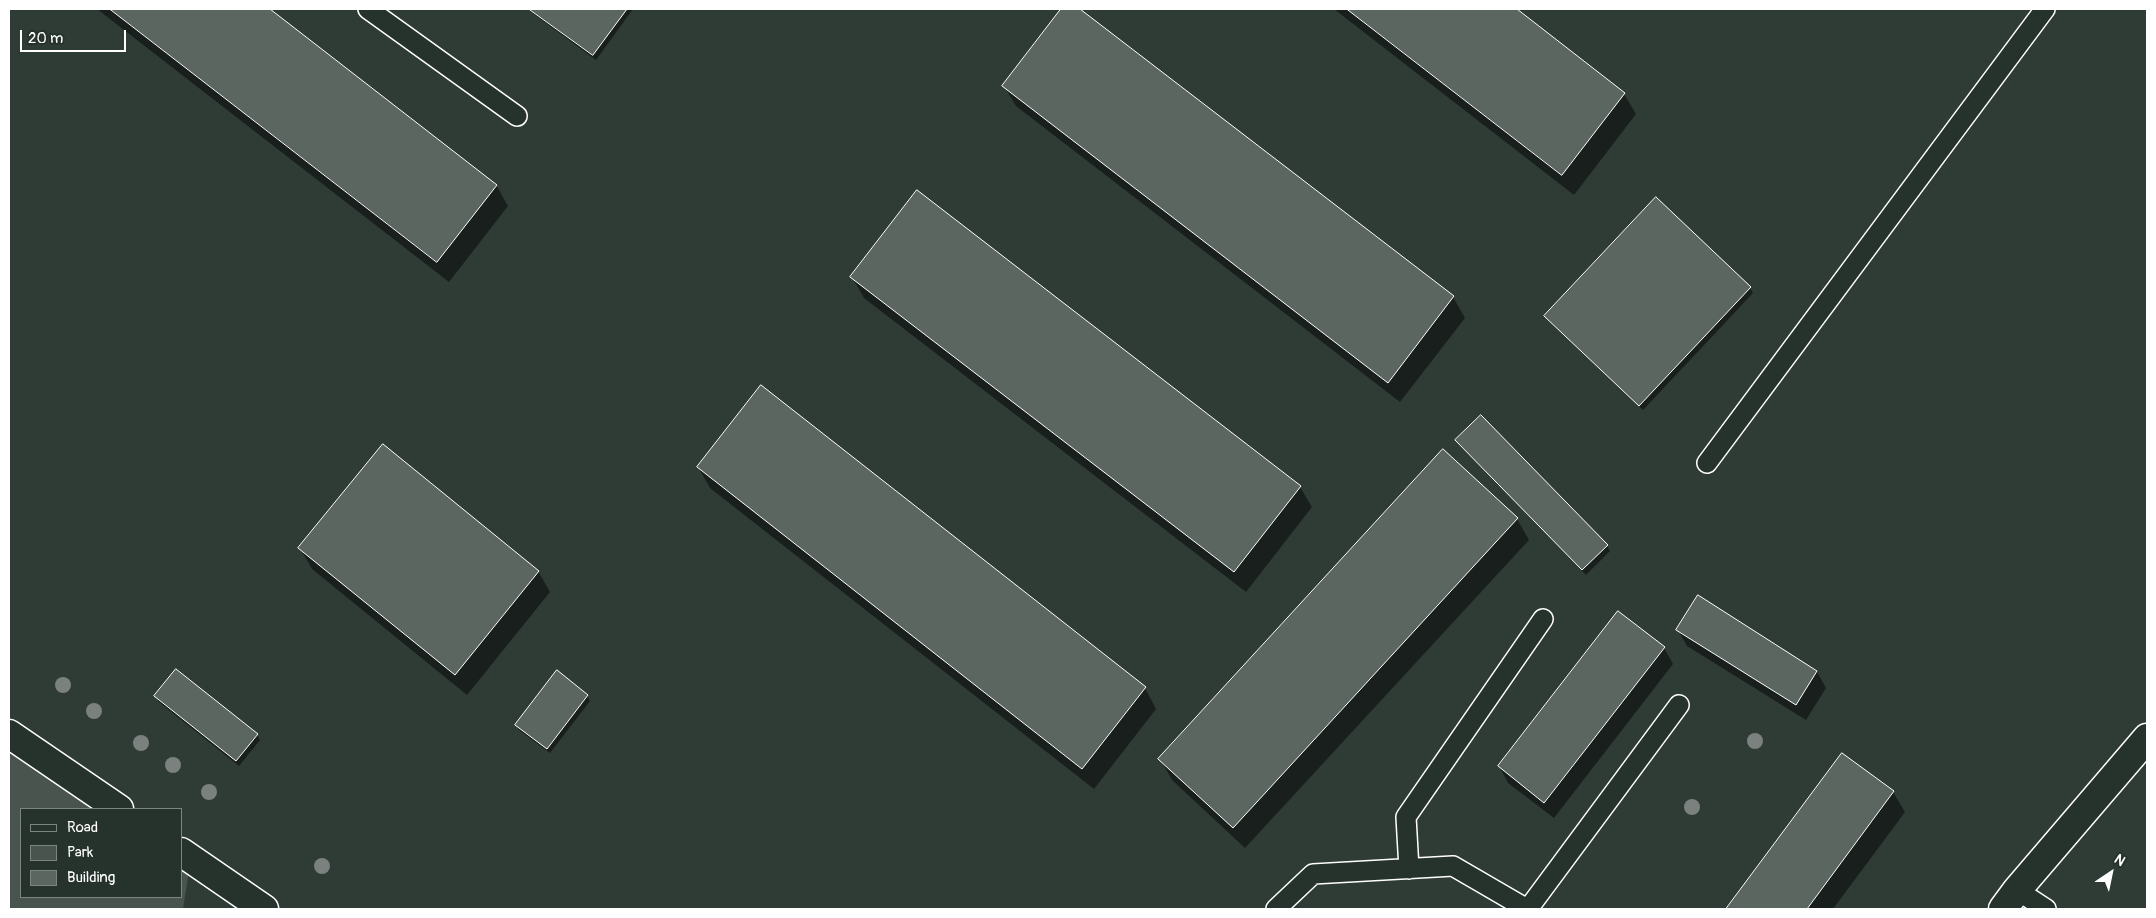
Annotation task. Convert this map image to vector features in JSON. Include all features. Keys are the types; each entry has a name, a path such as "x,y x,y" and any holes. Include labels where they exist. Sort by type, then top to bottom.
{"street":[{"path":"9,734 118,808"},
{"path":"2010,899 2147,738"},
{"path":"182,853 264,909"}],"lane":[{"path":"368,9 517,116"},
{"path":"1707,463 2045,9"},
{"path":"1409,869 1406,818 1543,619"},
{"path":"1276,909 1313,874 1453,866 1528,909 1679,706"},
{"path":"2010,899 2046,909"}],"green space":[{"path":"9,734 118,808 20,808 20,898 182,898 182,853 191,858 183,909 9,909"}],"building":[{"path":"110,9 270,9 497,185 437,262"},
{"path":"529,9 627,9 593,55"},
{"path":"1061,9 1080,9 1454,296 1388,383 1002,86"},
{"path":"1347,9 1517,9 1625,93 1562,175"},
{"path":"917,190 1301,486 1234,572 850,277"},
{"path":"1656,197 1751,287 1639,406 1544,316"},
{"path":"761,385 1146,687 1082,769 697,467"},
{"path":"1481,415 1608,545 1582,570 1455,440"},
{"path":"383,444 539,571 455,675 298,548"},
{"path":"1443,449 1518,518 1233,828 1158,759"},
{"path":"1698,595 1817,671 1796,705 1676,630"},
{"path":"1618,611 1665,647 1544,803 1498,766"},
{"path":"176,669 258,734 236,761 154,696"},
{"path":"557,670 588,695 547,749 515,725"},
{"path":"1842,753 1894,791 1807,909 1726,909"}]}
